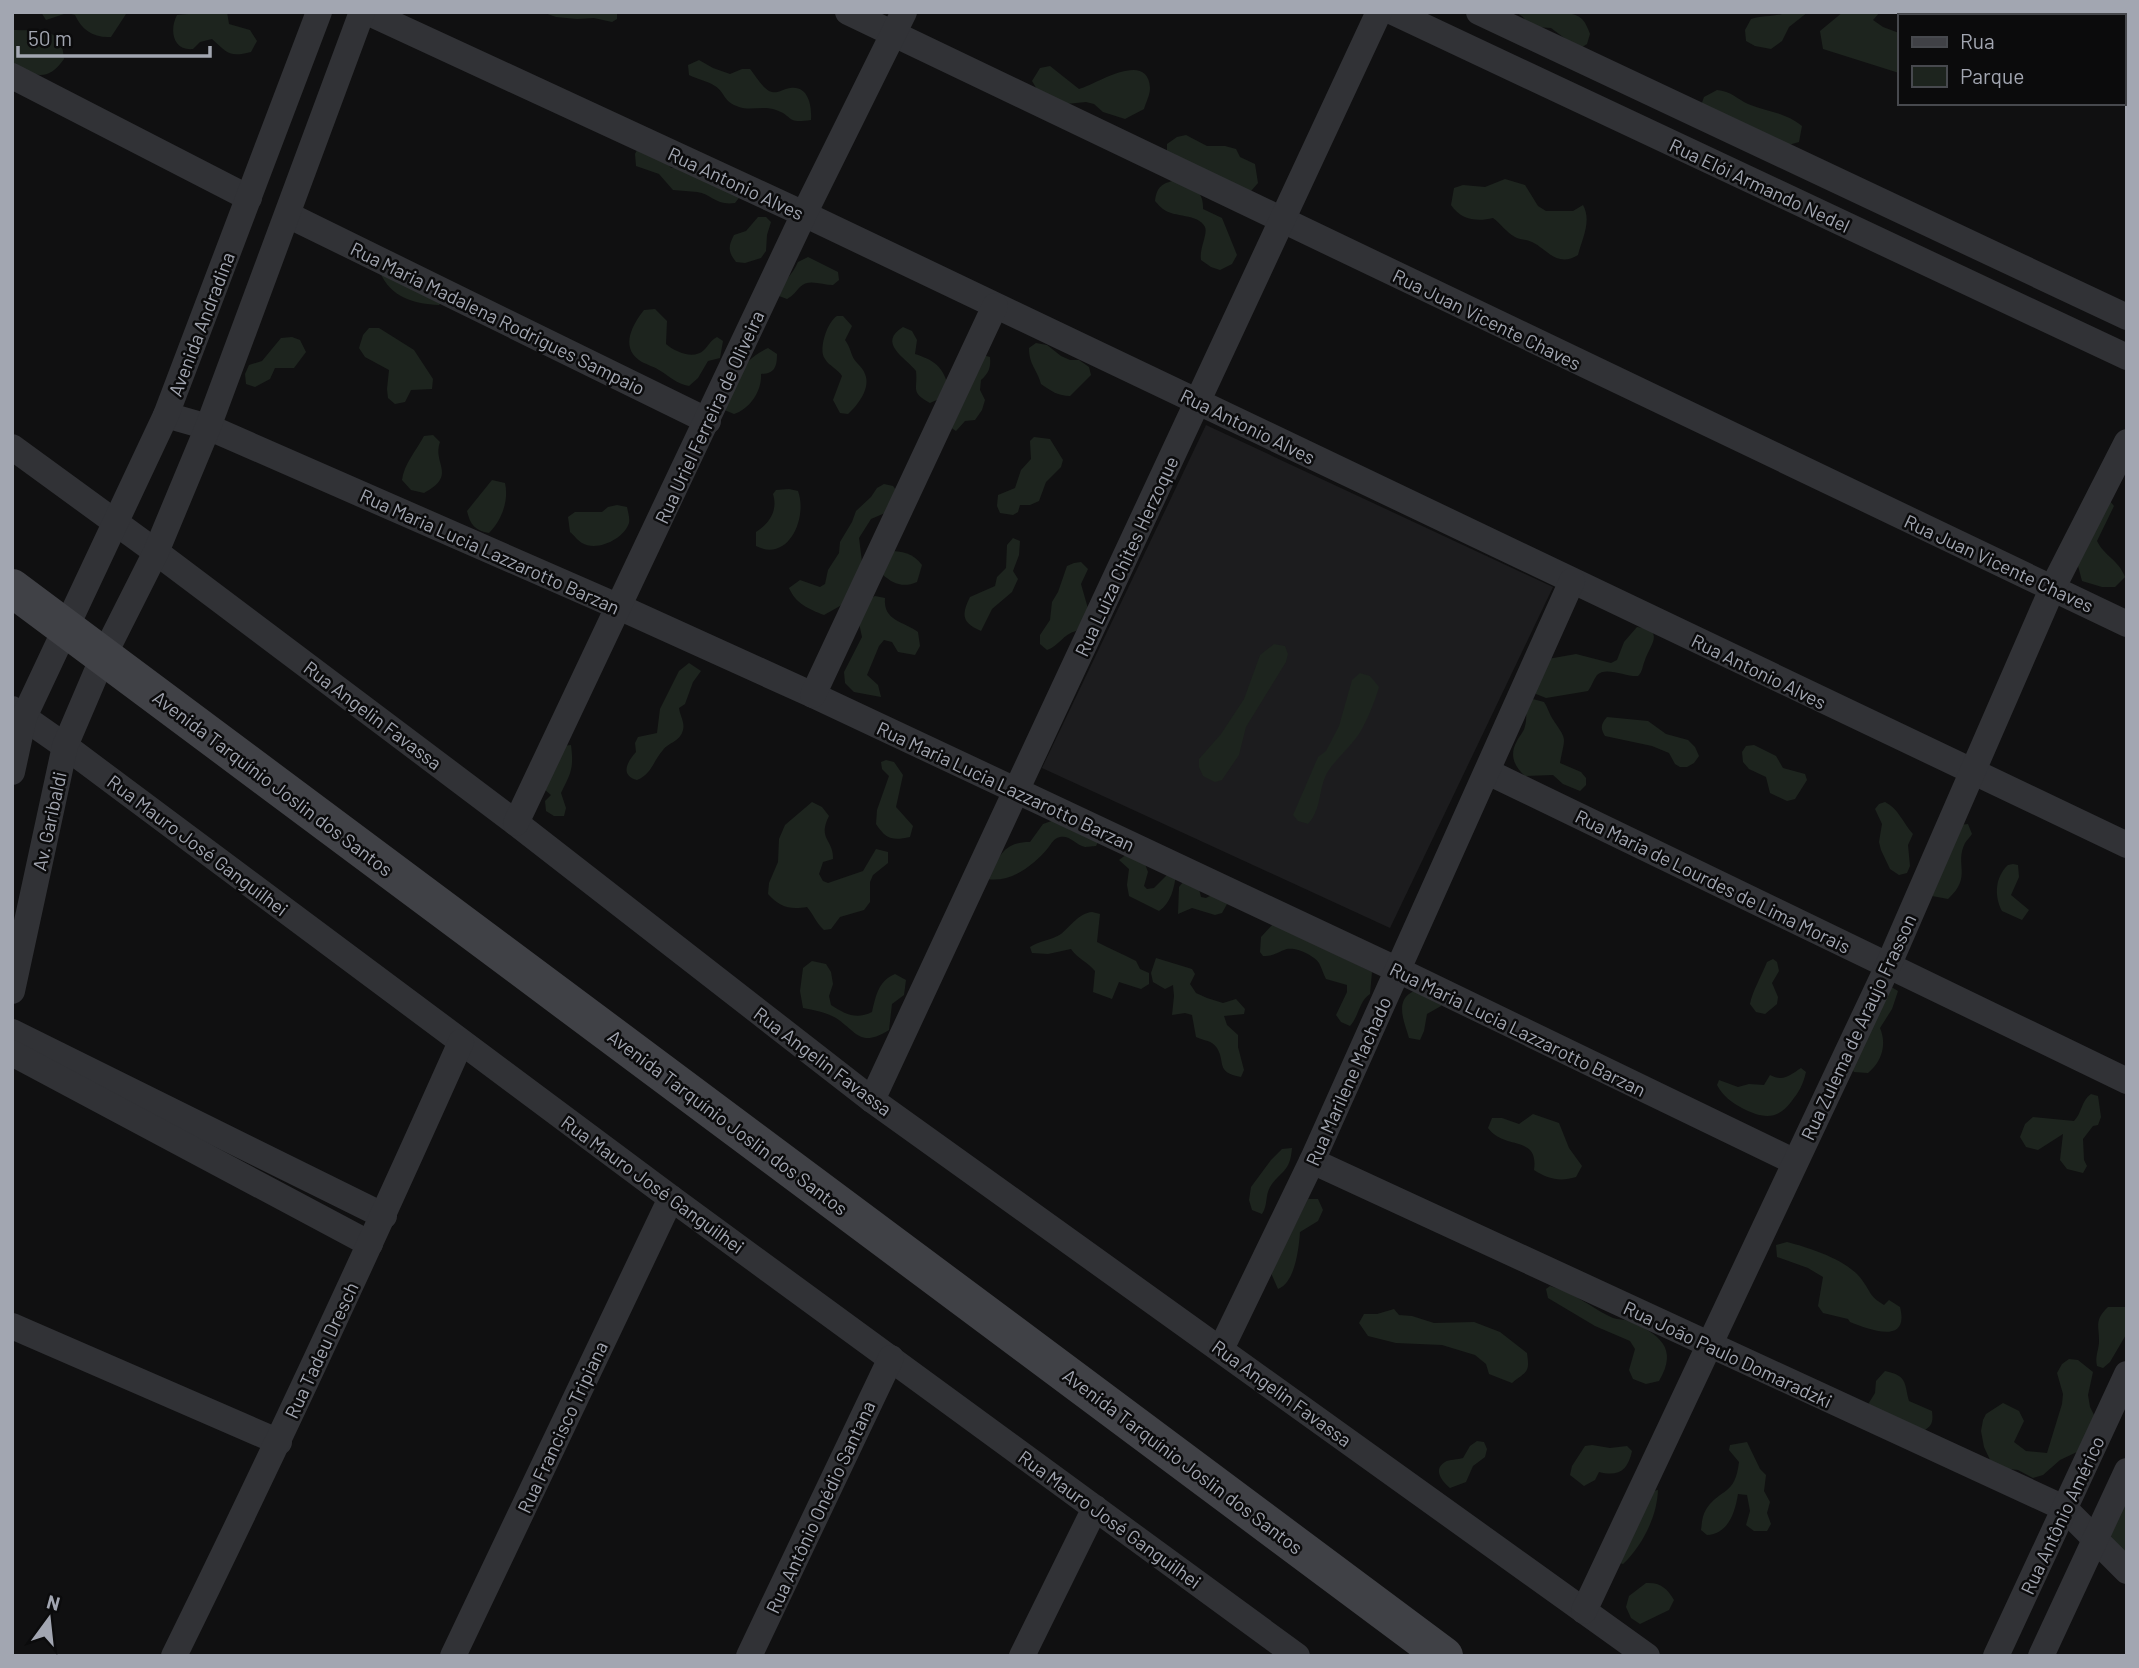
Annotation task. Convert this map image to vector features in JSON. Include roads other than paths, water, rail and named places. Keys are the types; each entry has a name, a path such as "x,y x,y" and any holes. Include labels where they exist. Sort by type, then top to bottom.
{"street":[{"name":"Avenida Andradina","path":"67,629 166,415 319,12"},
{"name":"Rua Antonio Alves","path":"365,12 804,214 2127,845"},
{"name":"Av. Garibaldi","path":"12,991 65,746 103,657 156,552 208,427 365,12"},
{"name":"Rua Juan Vicente Chaves","path":"848,12 899,23 1282,221 2127,624"},
{"name":"Rua Luiza Chites Herzoque","path":"872,1100 1379,12"},
{"name":"Rua Elói Armando Nedel","path":"1393,12 2127,357"},
{"name":"Rua Elói Armando Nedel","path":"1479,12 2127,317"},
{"name":"Rua Uriel Ferreira de Oliveira","path":"516,823 804,214 899,23"},
{"path":"14,82 248,198"},
{"name":"Rua Maria Madalena Rodrigues Sampaio","path":"288,215 708,421"},
{"path":"813,695 995,306"},
{"name":"Rua Maria Lucia Lazzarotto Barzan","path":"166,415 208,427 813,695 1398,970 1795,1163"},
{"name":"Rua Zulema de Araujo Frasson","path":"1584,1611 1888,966 2052,589 2127,442"},
{"name":"Rua Angelin Favassa","path":"12,447 516,823 872,1100 1647,1656"},
{"name":"Rua Marilene Machado","path":"1221,1349 1312,1161 1572,581"},
{"name":"Avenida Tarquínio Joslin dos Santos","path":"12,589 1444,1656"},
{"path":"12,772 18,713 67,629"},
{"name":"Rua Mauro José Ganguilhei","path":"18,713 671,1198 1292,1654"},
{"name":"Rua Maria de Lourdes de Lima Morais","path":"1488,772 2127,1081"},
{"path":"12,1032 384,1216"},
{"name":"Rua Tadeu Dresch","path":"174,1656 279,1442 461,1042"},
{"path":"12,1054 370,1244"},
{"name":"Rua João Paulo Domaradzki","path":"1312,1161 2064,1508 2127,1571"},
{"name":"Rua Francisco Tripiana","path":"453,1656 671,1198"},
{"path":"12,1326 279,1442"},
{"name":"Rua Antônio Onédio Santana","path":"749,1656 891,1357"},
{"name":"Rua Antônio Américo","path":"1996,1656 2127,1374"},
{"name":"Rua Antônio Américo","path":"2041,1656 2127,1471"},
{"path":"1022,1656 1095,1508"}]}
